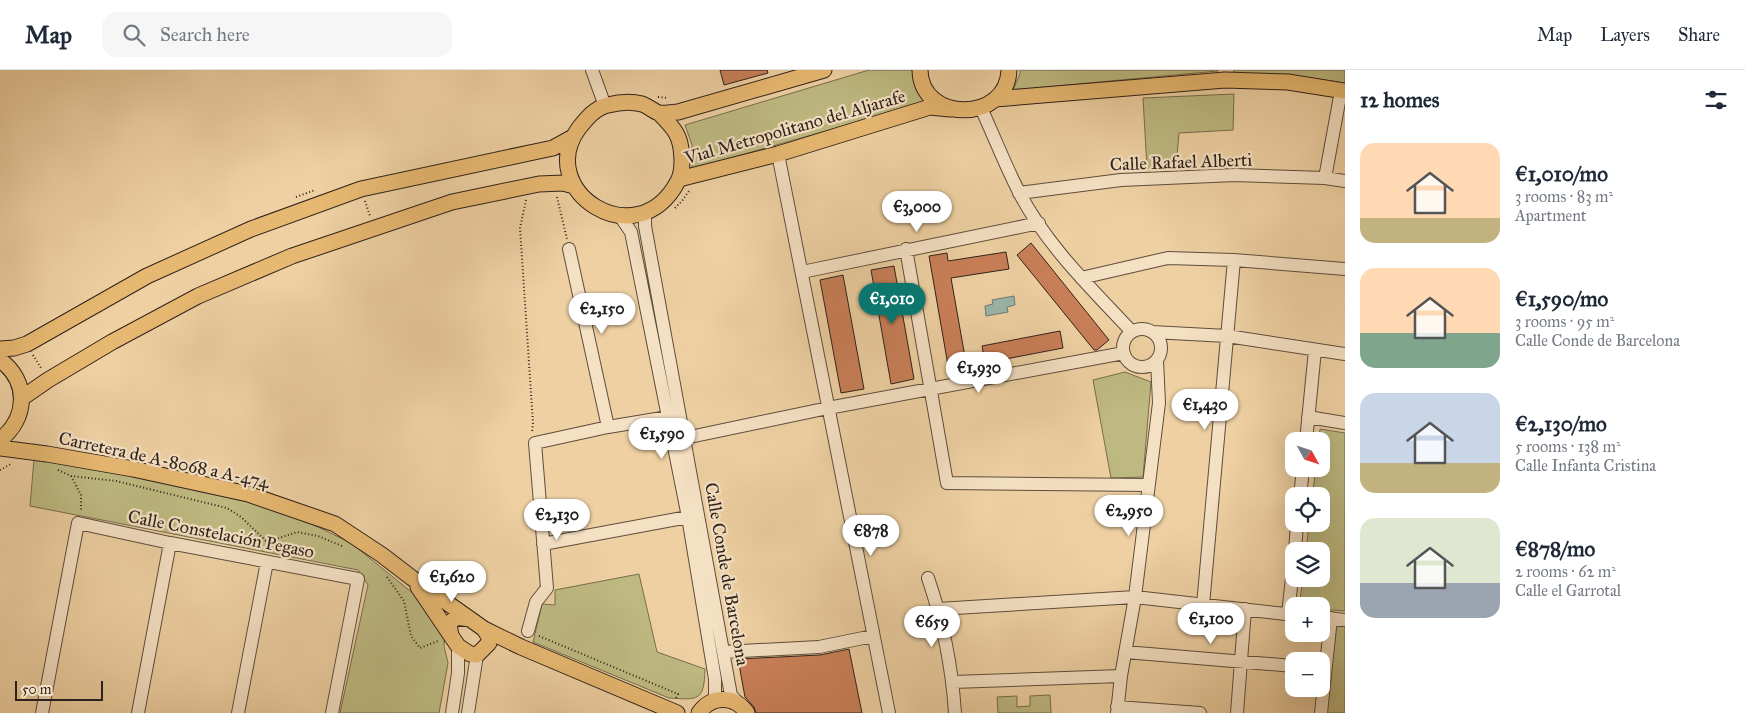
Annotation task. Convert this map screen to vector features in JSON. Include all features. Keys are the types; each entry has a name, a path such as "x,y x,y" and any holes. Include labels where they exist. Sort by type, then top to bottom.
{"main road":[{"name":"Vial Metropolitano del Aljarafe","path":"659,113 678,112 824,70"},
{"name":"Vial Metropolitano del Aljarafe","path":"920,70 925,88 935,100 950,109"},
{"name":"Vial Metropolitano del Aljarafe","path":"679,179 778,154 930,108 966,111 981,108 995,99 1003,89 1009,70"},
{"name":"Vial Metropolitano del Aljarafe","path":"995,99 1225,75 1288,82 1343,91"},
{"name":"Vial Metropolitano del Aljarafe","path":"0,349 14,348 27,344 147,276 251,229 361,189 553,148 572,137 589,115 605,106 625,102 642,104 659,113 677,134 683,157 679,179 668,197 646,213 620,216 606,214 589,204 574,186 568,168 568,152 572,137"},
{"path":"22,398 48,380 112,342 198,296 292,256 452,202 534,185 563,183 574,186"},
{"path":"0,360 8,366 20,386 22,398 19,416 5,436 42,454"},
{"name":"Carretera de A-8068 a A-474","path":"0,448 151,473 248,494 335,524 382,555 470,619"},
{"name":"Carretera de A-8068 a A-474","path":"412,578 449,641"},
{"path":"521,647 470,654 449,641 449,624 456,617 470,619 484,629 521,647 674,712 700,712 707,704 715,700 726,699 743,708"},
{"path":"480,653 489,643 489,638 484,629"}],"street":[{"path":"592,70 605,106"},
{"path":"1325,178 1343,91"},
{"path":"981,108 1019,193 1038,223 1062,256 1132,332"},
{"path":"778,154 889,713"},
{"name":"Calle Rafael Alberti","path":"1019,193 1130,180 1235,175 1325,178 1345,182"},
{"name":"Calle Conde de Barcelona","path":"646,213 646,226 731,695 743,708"},
{"name":"Calle Conde de Barcelona","path":"620,216 631,232 688,517 715,679 715,700"},
{"path":"802,272 1038,223"},
{"path":"569,249 608,427"},
{"path":"906,249 947,483 1149,485"},
{"path":"1081,278 1168,258 1234,260 1345,270"},
{"path":"1203,605 1234,260"},
{"path":"1152,332 1159,339 1161,345 1162,351 1157,360 1151,366 1139,367 1128,361 1124,353 1124,342 1132,332 1144,329 1152,332 1227,336 1345,354"},
{"path":"1307,432 1315,350"},
{"path":"685,438 828,408 1124,353"},
{"path":"1157,360 1159,403 1135,597 1117,710 1200,713"},
{"path":"528,631 536,602 546,588 533,438 668,417"},
{"path":"1308,417 1345,423"},
{"path":"543,544 688,517"},
{"path":"42,713 78,523"},
{"name":"Calle Constelación Pegaso","path":"78,523 170,543 358,579 332,713"},
{"path":"138,713 170,543"},
{"path":"238,713 267,562"},
{"path":"928,578 938,609 953,682 955,713"},
{"path":"938,609 1135,597 1285,613"},
{"path":"1237,713 1245,609"},
{"path":"1330,618 1345,620"},
{"path":"723,652 819,647 873,636"},
{"path":"449,641 458,672 452,713"},
{"path":"1125,652 1285,665"},
{"path":"468,713 480,653"},
{"path":"953,682 1121,676"},
{"path":"1321,713 1322,697"}],"path":[{"path":"533,438 520,228 525,201 535,197 534,185"},
{"path":"361,189 374,228"},
{"path":"556,193 569,249"},
{"path":"27,344 48,380"},
{"path":"42,454 45,465 71,476 116,481 227,508 241,517 267,542 298,532 318,536 346,548"},
{"path":"71,476 80,495 82,509 78,523"},
{"path":"386,575 404,601 410,636 420,648 449,641"},
{"path":"528,631 678,694 674,712"}],"shaded area":[{"path":"869,70 914,70 924,103 692,169 692,145 685,125"},
{"path":"1020,70 1218,70 1218,71 1013,90"},
{"path":"1234,70 1345,70 1345,83 1289,75 1233,73"},
{"path":"1234,94 1233,130 1179,133 1176,167 1147,168 1143,98"},
{"path":"1014,296 1015,305 1007,307 1008,312 986,316 985,306 993,304 992,300"},
{"path":"1125,372 1151,382 1143,477 1111,478 1093,380"},
{"path":"1320,429 1345,433 1345,611 1330,610 1330,597 1300,597 1302,587 1330,587 1330,542 1307,542 1308,532 1330,532 1330,487 1313,487 1315,478 1330,478 1330,432 1320,432"},
{"path":"34,459 204,489 287,512 351,543 446,620 444,646 448,663 439,713 340,713 368,585 358,570 30,506"},
{"path":"639,574 657,652 705,669 703,687 698,696 687,699 669,698 533,642 542,604 555,605 555,590"},
{"path":"1331,618 1345,620 1345,713 1321,713 1323,697 1330,697 1330,652 1327,652 1330,642"},
{"path":"1050,695 1051,713 998,713 997,697 1017,696 1017,707 1030,706 1030,696"}],"building":[{"path":"720,70 767,70 768,73 724,85"},
{"path":"1031,243 1109,340 1097,350 1094,350 1017,255"},
{"path":"1006,252 1009,269 951,278 968,374 950,377 929,256 947,253 948,261"},
{"path":"894,266 914,379 891,384 871,270"},
{"path":"843,275 864,389 841,393 820,280"},
{"path":"1060,331 1063,348 985,363 982,346"},
{"path":"849,649 862,713 756,713 754,707 745,697 738,659 820,655"}]}
